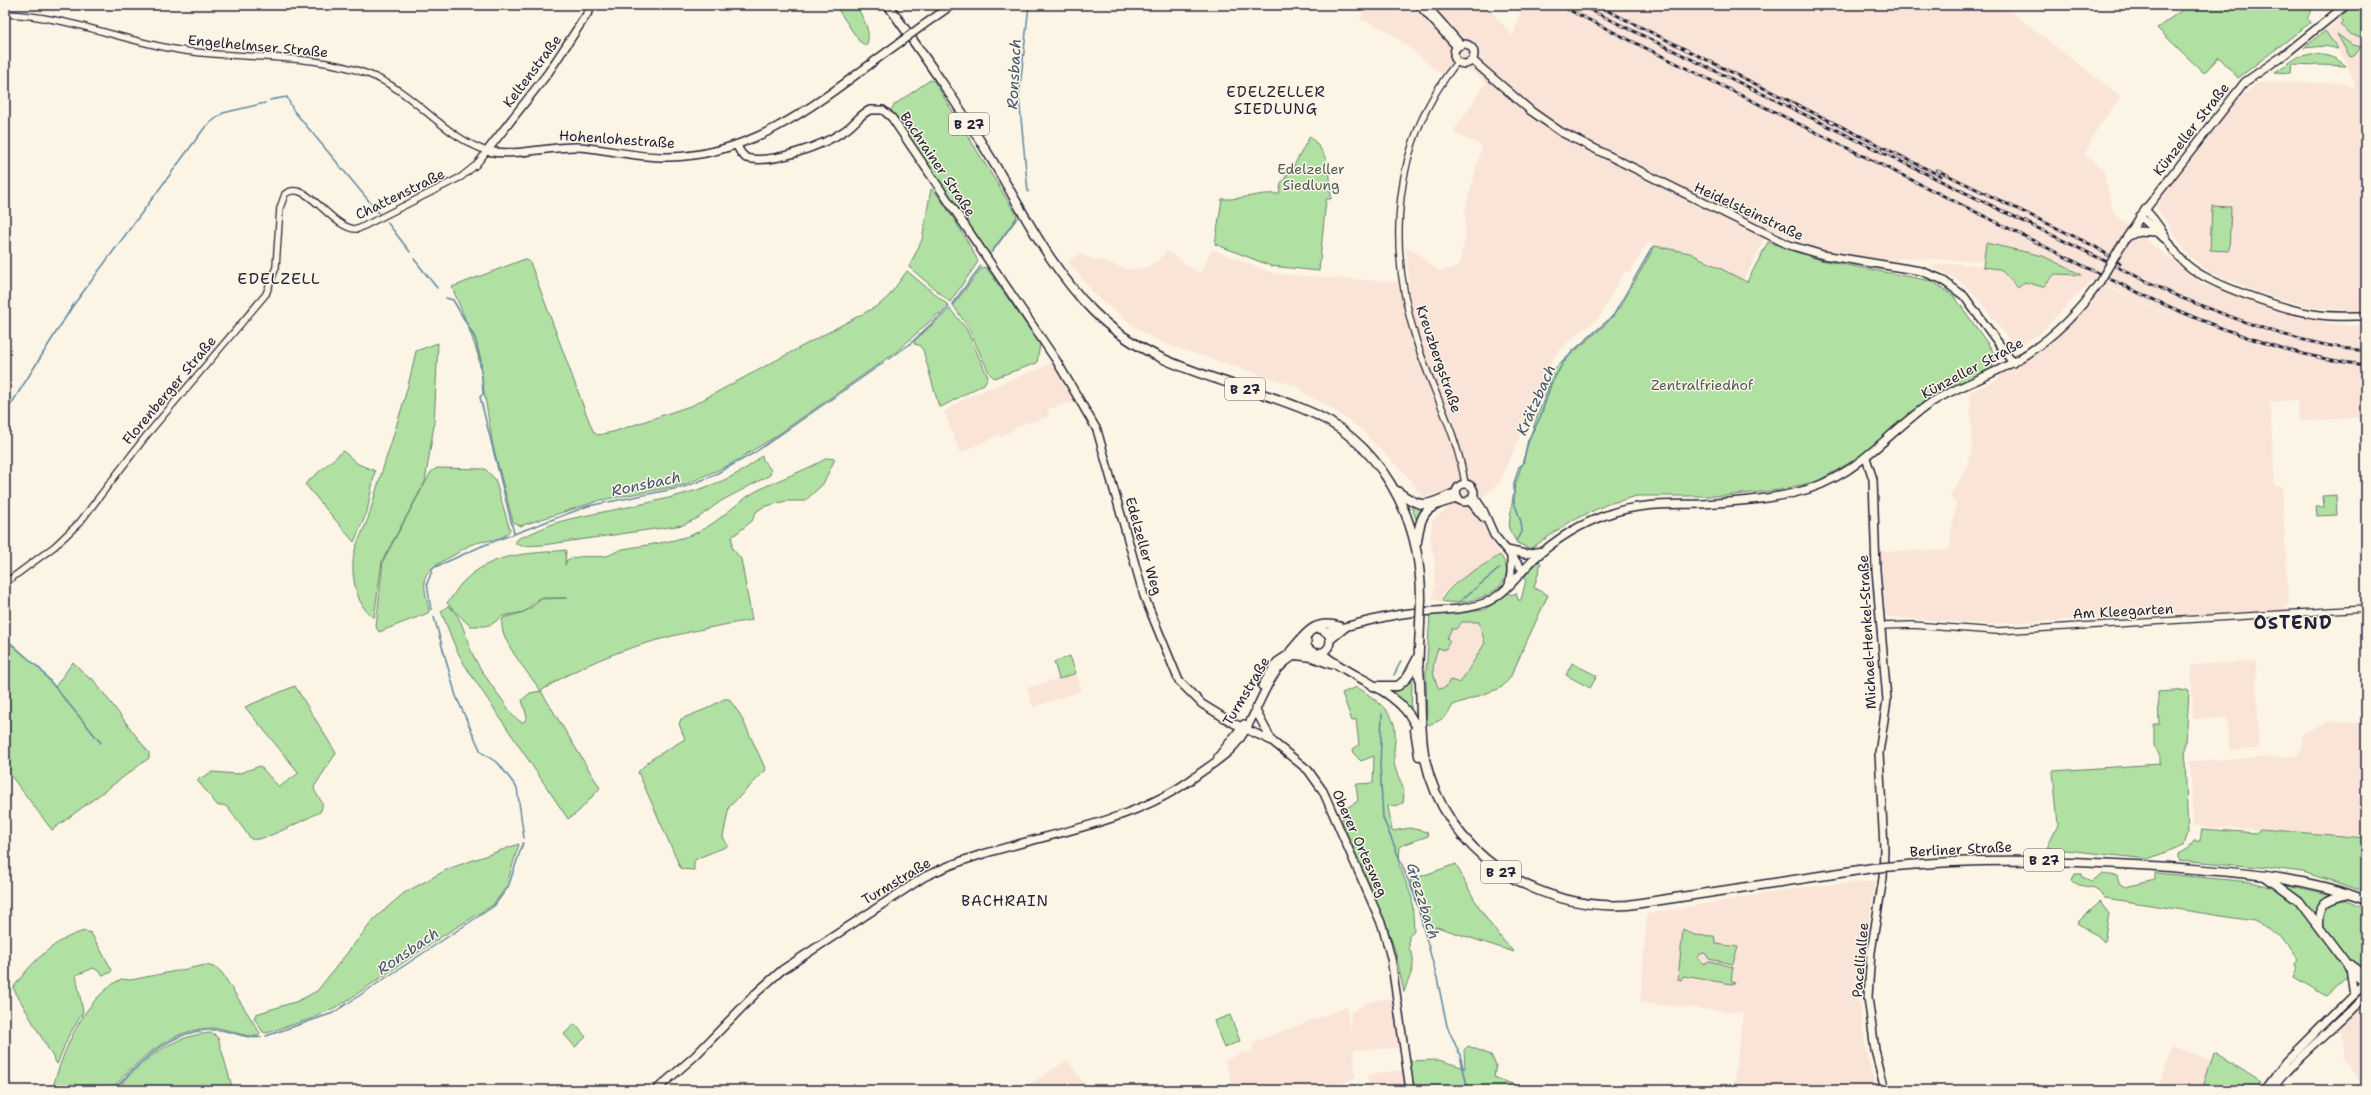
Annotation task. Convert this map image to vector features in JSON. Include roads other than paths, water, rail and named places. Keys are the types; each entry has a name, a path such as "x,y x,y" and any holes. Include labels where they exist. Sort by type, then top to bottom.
{"highway":[{"name":"Berliner Straße","path":"888,5 953,99 1063,276 1094,312 1134,343 1185,369 1284,401 1318,415 1343,431 1362,448 1382,470 1395,490 1408,518 1417,546 1421,569 1420,655 1415,724 1419,756 1426,783 1447,824 1480,861 1500,877 1523,890 1568,906 1612,911 1657,906 1713,896 1722,892"},
{"path":"1395,490 1417,505 1427,504 1457,496"},
{"path":"1417,546 1419,522 1424,513 1457,496"},
{"path":"1324,651 1342,667 1402,705 1415,724"},
{"path":"1293,653 1312,657 1342,667"},
{"path":"1372,686 1391,687 1403,683 1420,655"},
{"name":"Berliner Straße","path":"1419,669 1421,736 1428,770 1441,803 1451,822 1466,840 1502,873 1540,892 1557,898 1591,905 1628,905 1873,868 1956,861 2033,860 2263,875 2305,881 2366,900"},
{"path":"2263,875 2294,896 2319,926 2351,970 2366,981"},
{"path":"2319,926 2319,914 2322,904 2329,899 2349,894"},
{"path":"2341,957 2366,981"},
{"path":"2351,970 2354,993"}],"main road":[{"name":"Keltenstraße","path":"488,151 548,73 593,5"},
{"name":"Hohenlohestraße","path":"488,151 509,153 572,147 637,156 670,158 703,154 737,146 768,133 788,122 952,5"},
{"path":"1411,5 1419,5 1459,46"},
{"path":"1426,5 1459,46"},
{"name":"Künzeller Straße","path":"1348,625 1400,614 1482,603 1497,596 1543,551 1573,530 1618,511 1642,506 1723,502 1793,493 1829,481 1866,458 1936,400 2013,363 2071,319 2099,283 2140,216 2245,82 2290,51 2346,5"},
{"path":"1468,45 1472,49 1472,60 1463,64 1457,62 1454,54 1459,46 1468,45"},
{"name":"Heidelsteinstraße","path":"1472,60 1531,111 1562,132 1759,231 1804,251 1921,271 1947,282 1964,296 2013,363"},
{"name":"Bachrainer Straße","path":"737,146 743,156 750,159 788,154 836,136 870,110 879,109 886,112 1049,350"},
{"path":"2145,210 2155,219 2168,242 2183,262 2196,272 2240,292 2319,315 2366,316"},
{"path":"2140,216 2155,232 2168,242"},
{"path":"2127,237 2139,231 2155,232"},
{"name":"Edelzeller Weg","path":"1049,350 1089,413 1097,430 1144,596 1179,681 1194,699 1244,727"},
{"name":"Michael-Henkel-Straße","path":"1866,458 1873,479 1876,570 1887,700 1879,753 1884,846 1883,878"},
{"path":"1465,484 1458,487 1457,496 1463,501 1471,498"},
{"name":"Kreuzbergstraße","path":"1465,484 1472,488 1471,498 1509,553 1523,570"},
{"path":"1509,585 1511,573 1509,553 1525,554 1543,551"},
{"path":"1293,653 1306,631 1312,627 1334,624 1340,626"},
{"path":"1348,625 1330,640 1324,651 1310,650 1307,642 1312,631 1324,632 1340,626 1348,625"},
{"path":"1324,632 1330,640"},
{"name":"Turmstraße","path":"1244,727 1269,672 1307,642"},
{"name":"Turmstraße","path":"656,1090 695,1056 756,993 782,970 924,877 946,867 1153,804 1181,787 1230,751 1276,672 1293,653 1310,650"},
{"path":"1255,709 1272,740"},
{"name":"Oberer Ortesweg","path":"1244,727 1272,740 1308,770 1323,790 1382,925 1391,958 1399,1002 1410,1090"},
{"name":"Pacelliallee","path":"1883,878 1871,952 1868,989 1873,1040 1885,1090"},
{"path":"2266,1090 2286,1062 2366,981"},
{"path":"2274,1090 2292,1065 2339,1022 2366,994"}],"street":[{"name":"Engelhelmser Straße","path":"5,14 63,20 181,50 314,62 358,70 400,90 465,140 488,151"},
{"name":"Kreuzbergstraße","path":"1457,62 1429,103 1409,150 1402,180 1400,240 1402,280 1411,324 1458,453 1465,484"},
{"name":"Chattenstraße","path":"300,191 345,227 358,229 461,177 488,151"},
{"name":"Florenberger Straße","path":"5,583 55,546 80,522 151,430 262,300 270,287 276,267 283,198 292,190 300,191"},
{"name":"Am Kleegarten","path":"1881,626 1912,625 1997,631 2366,609"}],"waterway":[{"name":"Ronsbach","path":"1028,192 1019,97 1029,5"},
{"path":"270,100 287,97 293,110"},
{"path":"5,414 72,307 206,126 223,113 265,103"},
{"path":"294,111 379,213"},
{"name":"Ronsbach","path":"992,252 1017,218"},
{"path":"387,222 410,252"},
{"name":"Krätzbach","path":"1517,541 1522,532 1521,522 1514,502 1514,484 1519,467 1523,464 1528,440 1540,418 1551,384 1563,363 1573,351 1613,316 1653,246"},
{"path":"414,259 437,288"},
{"name":"Ronsbach","path":"952,304 981,266"},
{"path":"446,298 453,300 475,338 481,361 483,394 480,397 514,533"},
{"name":"Ronsbach","path":"889,359 910,344 949,307"},
{"name":"Ronsbach","path":"431,610 427,584 433,568 482,546 588,506 684,487 710,477 754,453 883,363"},
{"name":"Krätzbach","path":"1459,602 1500,568"},
{"name":"Ronsbach","path":"434,617 456,696 481,752 499,764 517,788 524,838"},
{"path":"5,638 40,669 101,743"},
{"name":"Krätzbach","path":"1394,675 1401,661"},
{"name":"Grezzbach","path":"1382,714 1380,766 1383,818 1415,897 1437,978 1447,1026 1460,1055 1468,1090"},
{"name":"Ronsbach","path":"266,1036 333,1013 494,906 508,887 523,843"},
{"name":"Ronsbach","path":"114,1090 124,1078 147,1057 174,1039 203,1030 219,1030 256,1038 261,1037"}],"railway":[{"path":"1559,5 2171,308 2269,344 2317,357 2366,365"},
{"path":"1580,5 2177,296 2223,314 2293,337 2341,348 2366,351"},
{"path":"1596,5 1941,176"},
{"path":"1937,170 2094,246 2120,263"}],"district":[{"name":"EDELZELLER SIEDLUNG","path":"1276,100"},
{"name":"EDELZELL","path":"279,278"},
{"name":"OSTEND","path":"2293,623"},
{"name":"BACHRAIN","path":"1005,901"}],"park label":[{"name":"Edelzeller Siedlung","path":"1311,178"},
{"name":"Zentralfriedhof","path":"1702,385"}]}
